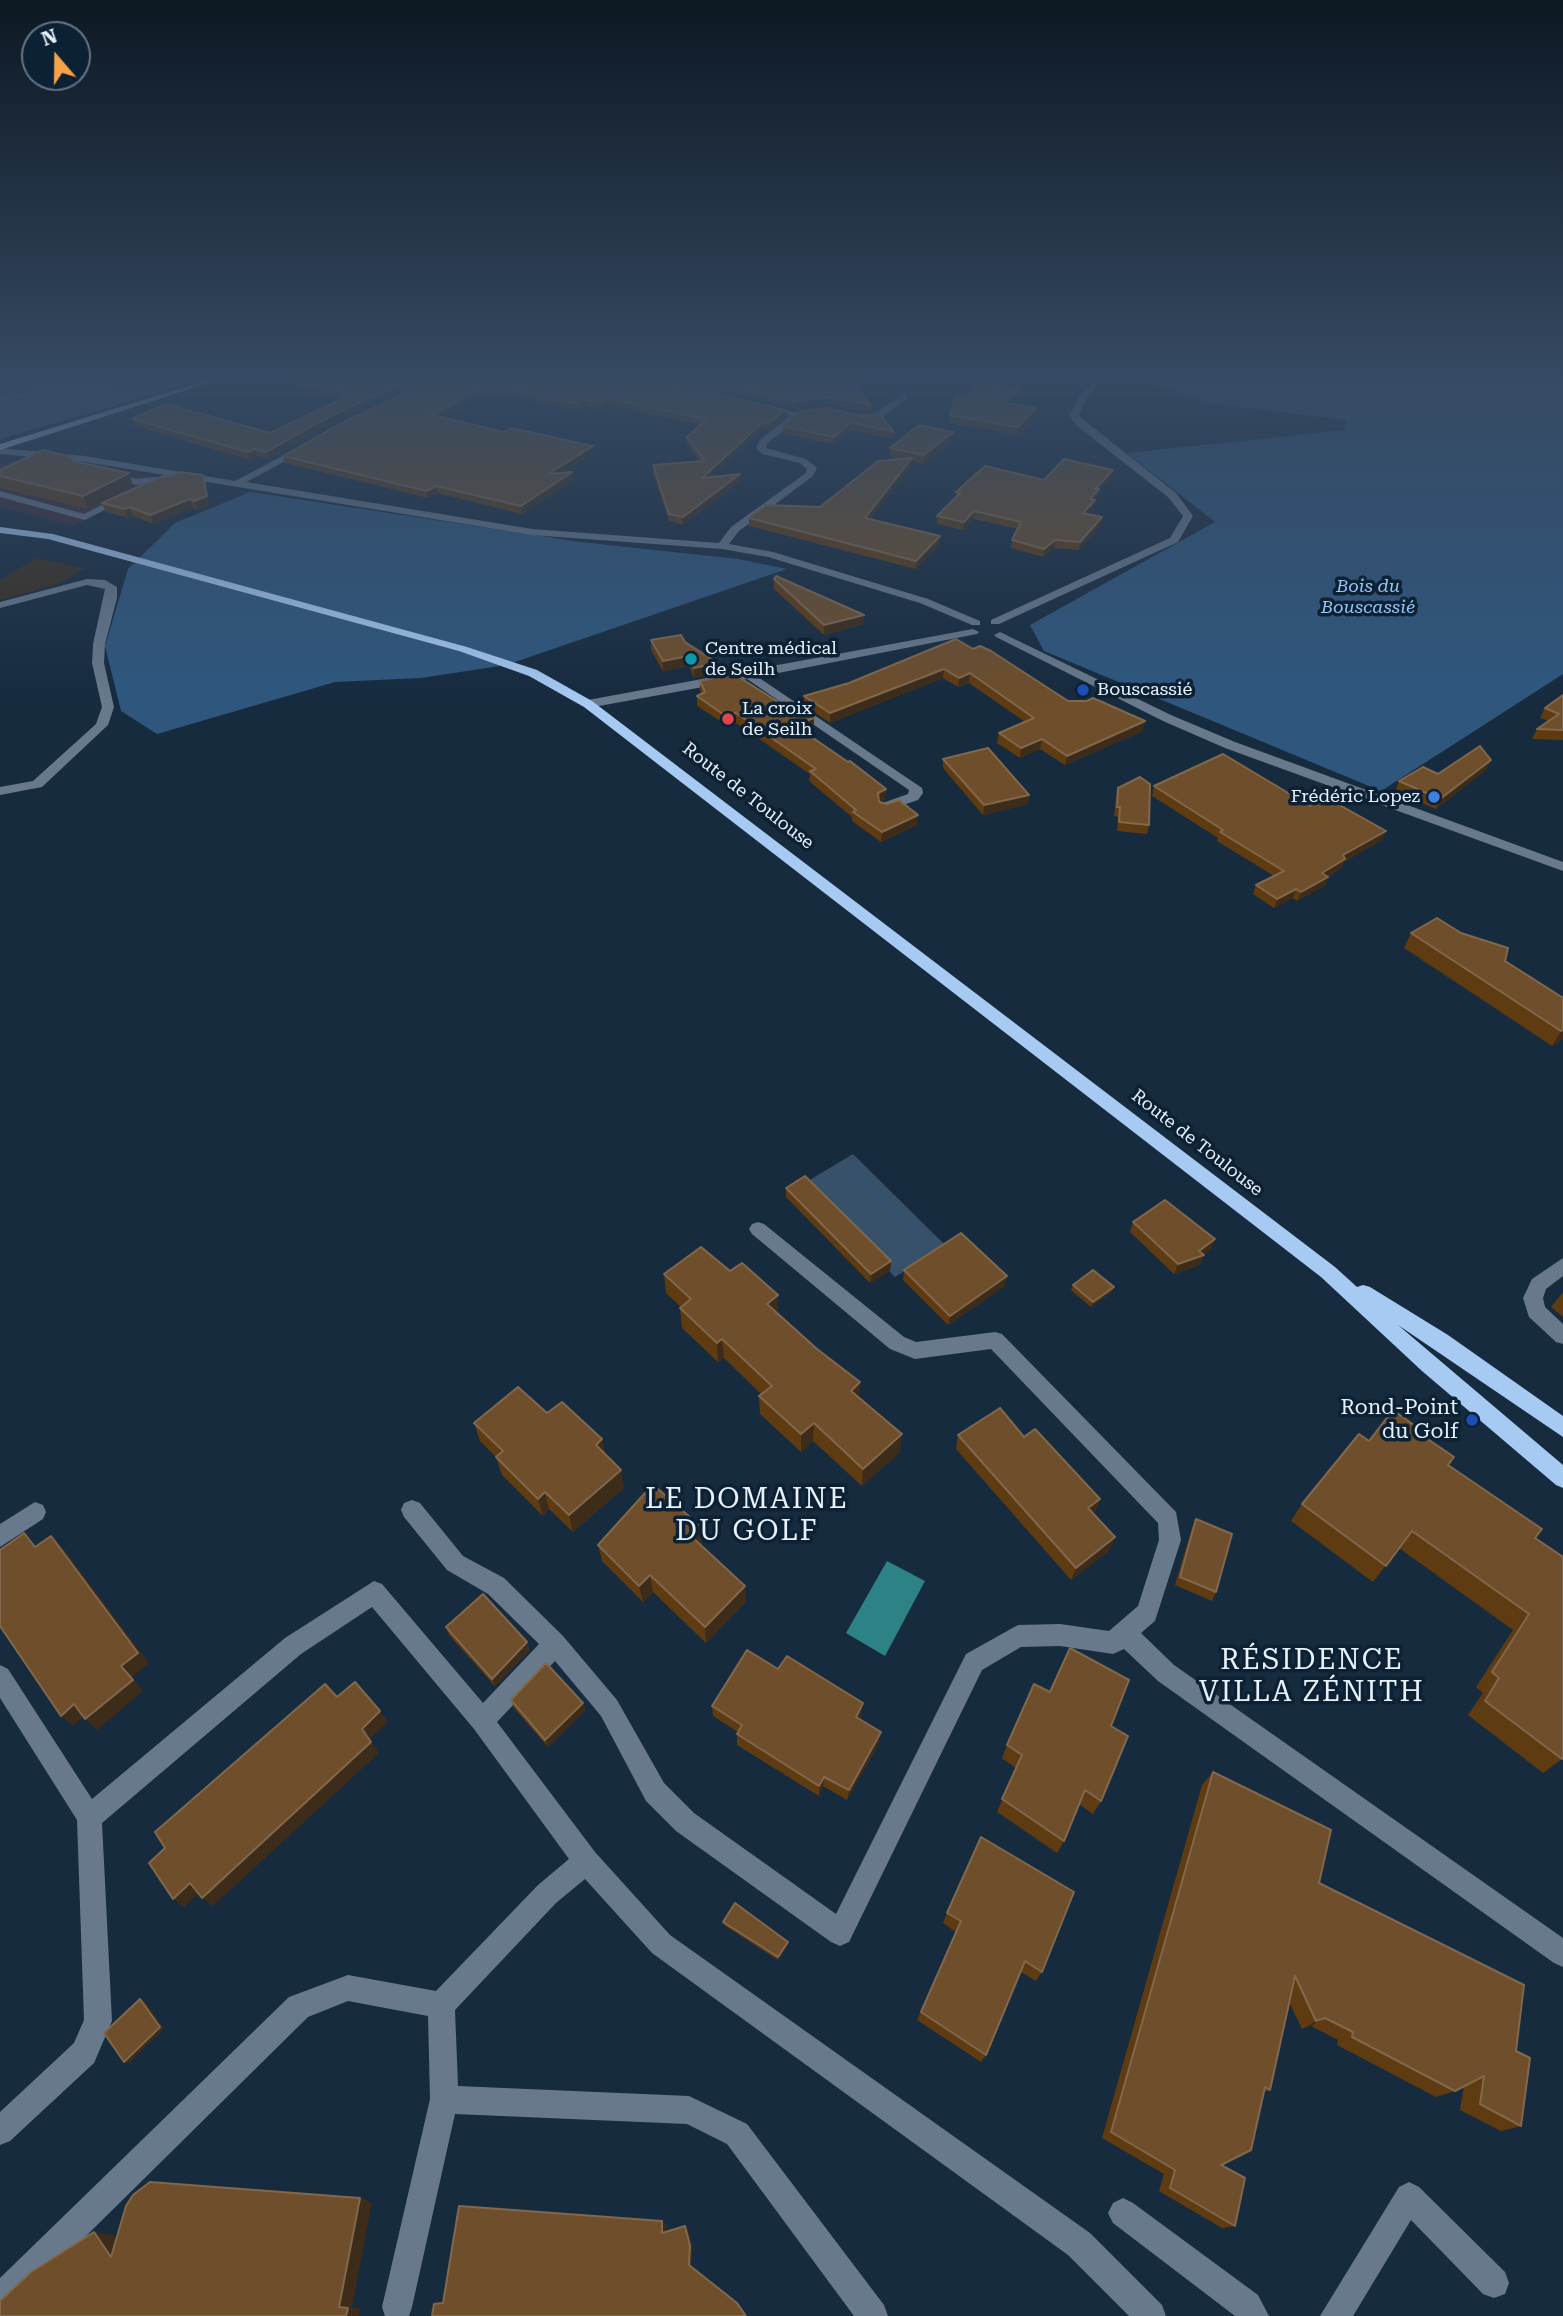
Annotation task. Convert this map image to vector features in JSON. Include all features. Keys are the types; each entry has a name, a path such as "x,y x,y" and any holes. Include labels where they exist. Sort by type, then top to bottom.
{"main road":[{"name":"Route de Toulouse","path":"0,524 34,529 49,536"},
{"name":"Route de Toulouse","path":"0,530 49,536 463,649 533,673 588,704 1328,1272 1429,1365 1563,1478"},
{"name":"Route de Toulouse","path":"1328,1272 1441,1341 1563,1428"}],"street":[{"path":"0,494 85,517 145,486"},
{"path":"241,486 532,532 722,546 769,554 924,601 1167,718 1230,745 1563,867"},
{"path":"722,546 741,524 793,486"},
{"path":"588,704 986,631 1174,540 1188,516 1172,495 1160,486"},
{"path":"69,586 90,575"},
{"path":"0,606 69,586 101,582 111,587 111,598 99,644 98,663 107,707 102,725 37,784 0,791"},
{"path":"750,674 754,680 915,788 913,797 885,807"},
{"path":"412,1510 455,1563 496,1586 555,1644 609,1709 654,1792 685,1822 840,1933 974,1662 1018,1636 1060,1635 1113,1643 1147,1613 1170,1540 1168,1519 995,1340 915,1351 897,1343 758,1229"},
{"path":"1563,1266 1539,1284 1533,1298 1536,1311 1563,1336"},
{"path":"0,1537 35,1512"},
{"path":"89,1817 293,1646 373,1592 482,1721 586,1861 661,1944 1079,2244 1151,2316"},
{"path":"1124,1633 1166,1673 1563,1954"},
{"path":"482,1721 555,1644"},
{"path":"0,1677 89,1817 98,2021 84,2053 0,2131"},
{"path":"397,2307 444,2099 441,2005 547,1894 586,1861"},
{"path":"0,2299 299,2007 348,1988 441,2005"},
{"path":"444,2099 689,2110 737,2134 873,2316"},
{"path":"1335,2316 1409,2197 1494,2283"},
{"path":"1123,2213 1247,2306 1254,2316"}],"shaded area":[{"path":"0,486 150,486 73,526 0,507"},
{"path":"36,558 84,568 62,583 0,600 0,580"},
{"path":"853,1154 945,1245 895,1277 803,1184"},
{"path":"887,1561 925,1581 885,1656 846,1633"}],"green space":[{"name":"Bois du Bouscassié","path":"1169,486 1563,486 1563,674 1381,791 1044,651 1030,625 1215,522"},
{"path":"250,492 581,542 738,559 787,569 506,665 421,678 335,682 157,734 121,711 105,646 128,569 175,523"}],"building":[{"path":"42,486 103,486 83,496"},
{"path":"140,486 205,486 207,496 194,501 190,499 150,515 129,507 125,509 102,503"},
{"path":"407,486 436,486 427,491"},
{"path":"436,486 551,486 521,506"},
{"path":"660,486 724,486 683,517 669,514"},
{"path":"846,486 890,486 865,518 940,536 916,561 749,518 766,505 820,507"},
{"path":"963,486 1098,486 1095,489 1099,489 1090,499 1095,500 1083,513 1102,517 1080,542 1055,540 1044,549 1012,540 1021,522 974,511 964,522 937,516 960,493 956,492"},
{"path":"776,576 864,615 824,625 774,579"},
{"path":"681,635 685,642 718,663 694,668 688,656 663,661 651,640"},
{"path":"956,639 973,649 980,646 991,651 1068,701 1087,701 1093,698 1145,721 1067,756 1042,739 1021,748 999,733 1034,718 970,673 959,678 944,669 830,713 804,696 849,683"},
{"path":"734,674 780,703 788,701 814,718 794,725 850,761 886,789 878,793 879,802 887,804 899,800 918,815 882,832 853,812 856,810 810,771 816,769 736,713 727,717 697,696 705,692 700,681"},
{"path":"1563,695 1563,730 1537,729 1559,714 1545,708"},
{"path":"1480,746 1491,760 1440,799 1399,781 1423,767 1438,774"},
{"path":"988,748 1029,795 984,805 943,759"},
{"path":"1223,754 1310,806 1327,798 1386,831 1343,855 1345,859 1322,873 1328,877 1301,892 1296,889 1277,899 1256,885 1284,871 1220,832 1223,830 1154,786"},
{"path":"1140,777 1150,784 1149,825 1119,822 1118,788"},
{"path":"1437,918 1461,933 1508,948 1505,961 1563,998 1563,1030 1411,933"},
{"path":"805,1176 891,1261 871,1274 786,1188"},
{"path":"1165,1200 1215,1239 1199,1251 1204,1255 1178,1264 1133,1222"},
{"path":"961,1233 1007,1276 950,1316 904,1270"},
{"path":"701,1247 730,1271 742,1263 778,1295 767,1304 817,1349 860,1382 851,1391 902,1434 863,1469 814,1423 801,1434 759,1396 772,1386 722,1339 717,1343 680,1308 691,1299 664,1274"},
{"path":"1093,1270 1114,1287 1093,1302 1073,1285"},
{"path":"518,1387 547,1413 562,1402 602,1439 596,1445 621,1470 569,1515 545,1492 538,1499 496,1457 503,1451 474,1423"},
{"path":"1000,1408 1024,1437 1035,1429 1100,1499 1088,1508 1115,1537 1076,1568 958,1435"},
{"path":"1393,1410 1418,1428 1416,1431 1454,1457 1448,1465 1542,1529 1535,1538 1563,1557 1562,1759 1485,1701 1499,1678 1492,1672 1529,1614 1412,1531 1386,1566 1302,1504 1359,1434 1369,1441"},
{"path":"657,1488 701,1527 692,1537 745,1586 705,1627 650,1575 639,1586 598,1545 645,1493 647,1496"},
{"path":"1196,1519 1232,1534 1216,1592 1180,1577"},
{"path":"24,1533 35,1547 51,1536 138,1653 121,1666 133,1680 85,1719 74,1704 61,1716 0,1626 0,1550"},
{"path":"483,1594 527,1642 492,1679 446,1627"},
{"path":"1070,1648 1129,1680 1111,1726 1128,1736 1101,1801 1085,1790 1064,1841 1002,1799 1022,1755 1007,1745 1034,1684 1050,1692"},
{"path":"747,1650 778,1669 787,1656 863,1703 856,1717 881,1732 849,1790 824,1777 819,1786 737,1734 742,1725 712,1706"},
{"path":"546,1663 583,1703 545,1740 511,1700"},
{"path":"355,1682 380,1711 362,1729 371,1742 202,1898 190,1883 173,1899 149,1863 165,1848 155,1832 325,1684 337,1697"},
{"path":"1213,1772 1331,1830 1319,1883 1524,1985 1516,2051 1530,2058 1521,2126 1480,2104 1484,2076 1455,2091 1352,2037 1353,2032 1325,2018 1316,2021 1295,1976 1270,2090 1265,2087 1251,2150 1221,2165 1245,2178 1235,2226 1170,2188 1175,2170 1111,2132"},
{"path":"981,1837 1074,1892 1042,1972 1025,1961 986,2055 921,2012 961,1921 947,1913"},
{"path":"735,1903 788,1942 778,1957 723,1922"},
{"path":"140,1999 160,2027 124,2062 104,2033"},
{"path":"150,2182 360,2198 339,2307 348,2308 346,2316 0,2316 0,2301 31,2272 94,2232 111,2257 126,2206 133,2195"},
{"path":"459,2206 662,2221 662,2233 685,2226 690,2246 689,2265 737,2303 746,2316 432,2316 434,2304 443,2303"}],"place":[{"name":"Centre médical de Seilh","path":"691,659"},
{"name":"Bouscassié","path":"1083,690"},
{"name":"La croix de Seilh","path":"728,719"},
{"name":"Frédéric Lopez","path":"1434,797"},
{"name":"Rond-Point du Golf","path":"1472,1420"}],"district":[{"name":"LE DOMAINE DU GOLF","path":"747,1516"},
{"name":"RÉSIDENCE VILLA ZÉNITH","path":"1312,1677"}]}
